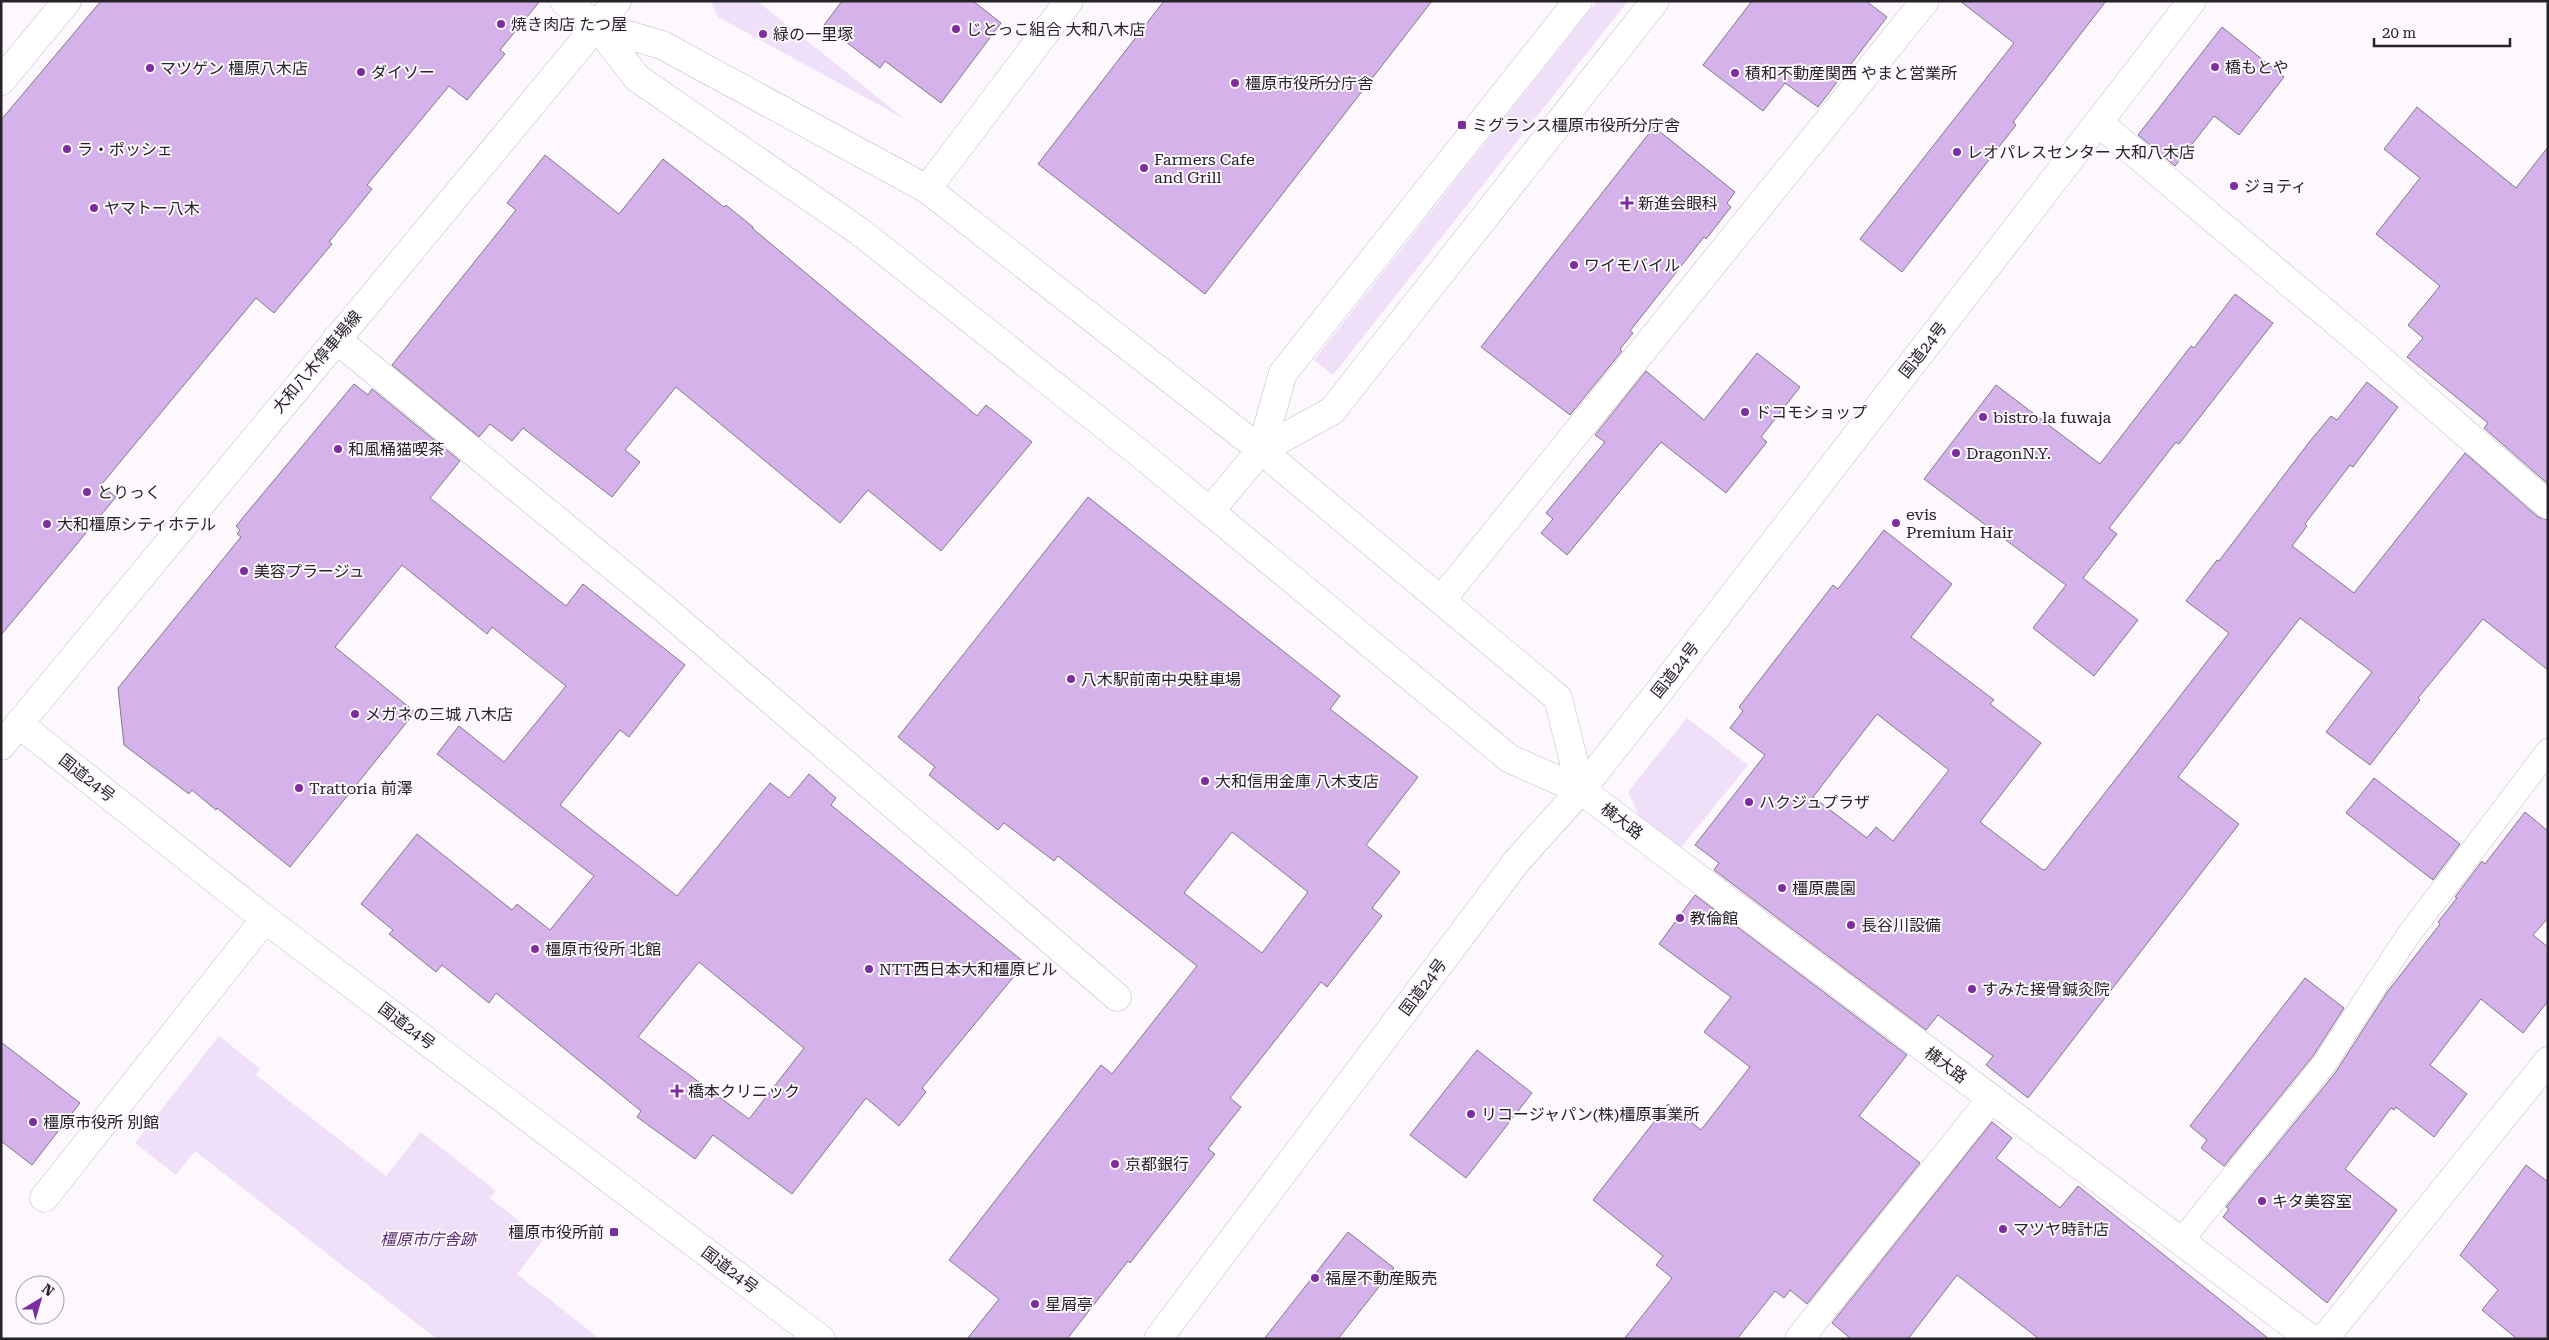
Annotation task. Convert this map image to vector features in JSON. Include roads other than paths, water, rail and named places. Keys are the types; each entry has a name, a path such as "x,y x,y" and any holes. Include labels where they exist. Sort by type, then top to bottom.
{"main road":[{"path":"1,81 67,1"},
{"path":"564,1 597,26 662,45 927,189 1261,450 1558,698 1581,790"},
{"name":"大和八木停車場線","path":"19,724 617,1"},
{"path":"927,189 1068,1"},
{"path":"1261,450 1283,373 1578,1"},
{"path":"1210,511 1261,450 1332,411 1656,1"},
{"path":"1442,600 1925,1"},
{"name":"国道24号","path":"1158,1339 1517,861 1581,790 2100,123 2192,1"},
{"name":"横大路","path":"597,26 638,78 859,231 1210,511 1510,759 1581,790 2311,1339"},
{"path":"2100,123 2364,346 2548,505"},
{"path":"336,339 666,610 1116,997"},
{"path":"1,746 19,724"},
{"name":"国道24号","path":"19,724 265,919 821,1339"},
{"path":"44,1198 265,919"},
{"path":"2324,1339 2548,1061"},
{"path":"1799,1339 1991,1099"}],"lane":[{"path":"2181,1241 2324,1064 2407,937 2548,751"}],"place":[{"name":"焼き肉店 たつ屋","path":"501,24"},
{"name":"じとっこ組合 大和八木店","path":"956,29"},
{"name":"緑の一里塚","path":"763,34"},
{"name":"橋もとや","path":"2215,67"},
{"name":"マツゲン 橿原八木店","path":"150,68"},
{"name":"ダイソー","path":"361,72"},
{"name":"積和不動産関西 やまと営業所","path":"1735,73"},
{"name":"橿原市役所分庁舎","path":"1235,83"},
{"name":"ミグランス橿原市役所分庁舎","path":"1462,125"},
{"name":"ラ・ポッシェ","path":"67,149"},
{"name":"レオパレスセンター 大和八木店","path":"1957,152"},
{"name":"Farmers Cafe and Grill","path":"1144,168"},
{"name":"ジョティ","path":"2234,186"},
{"name":"新進会眼科","path":"1627,203"},
{"name":"ヤマトー八木","path":"94,208"},
{"name":"ワイモバイル","path":"1574,265"},
{"name":"ドコモショップ","path":"1745,412"},
{"name":"bistro la fuwaja","path":"1983,417"},
{"name":"和風桶猫喫茶","path":"338,449"},
{"name":"DragonN.Y.","path":"1956,453"},
{"name":"とりっく","path":"87,492"},
{"name":"evis Premium Hair","path":"1896,523"},
{"name":"大和橿原シティホテル","path":"47,524"},
{"name":"美容プラージュ","path":"244,571"},
{"name":"八木駅前南中央駐車場","path":"1071,679"},
{"name":"メガネの三城 八木店","path":"355,714"},
{"name":"大和信用金庫 八木支店","path":"1205,781"},
{"name":"Trattoria 前澤","path":"299,788"},
{"name":"ハクジュプラザ","path":"1749,802"},
{"name":"橿原農園","path":"1782,888"},
{"name":"教倫館","path":"1680,918"},
{"name":"長谷川設備","path":"1851,925"},
{"name":"橿原市役所 北館","path":"535,949"},
{"name":"NTT西日本大和橿原ビル","path":"869,969"},
{"name":"すみた接骨鍼灸院","path":"1972,989"},
{"name":"橋本クリニック","path":"677,1091"},
{"name":"リコージャパン(株)橿原事業所","path":"1471,1114"},
{"name":"橿原市役所 別館","path":"33,1122"},
{"name":"京都銀行","path":"1115,1164"},
{"name":"キタ美容室","path":"2262,1201"},
{"name":"マツヤ時計店","path":"2003,1229"},
{"name":"橿原市役所前","path":"614,1232"},
{"name":"福屋不動産販売","path":"1315,1278"},
{"name":"星屑亭","path":"1035,1304"}],"park label":[{"name":"橿原市庁舎跡","path":"428,1239"}]}
